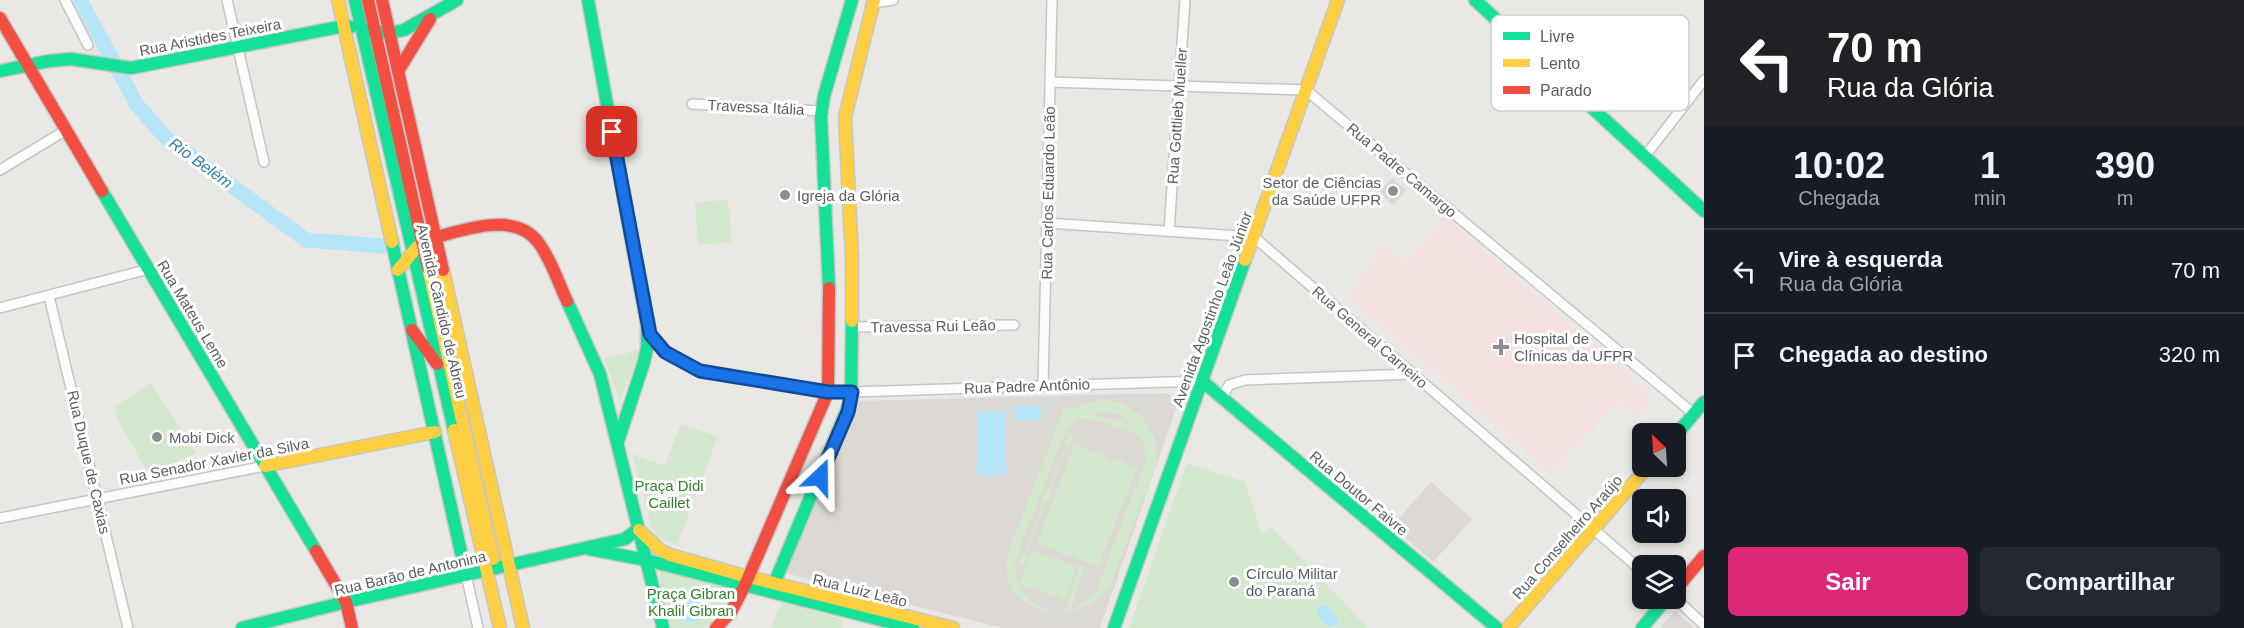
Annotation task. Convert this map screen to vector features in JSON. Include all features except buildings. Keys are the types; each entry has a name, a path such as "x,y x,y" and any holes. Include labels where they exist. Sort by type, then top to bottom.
{"main road":[{"path":"338,0 466,575"},
{"name":"Avenida Cândido de Abreu","path":"355,0 440,369 491,570 509,628"},
{"name":"Avenida Cândido de Abreu","path":"368,0 461,411 500,628"},
{"name":"Avenida Cândido de Abreu","path":"382,0 523,628"},
{"path":"390,33 410,28 457,0"},
{"path":"588,0 647,324 647,348 644,362 617,442"},
{"path":"716,628 753,583 828,392 829,280 821,111 852,0"},
{"name":"Avenida Agostinho Leão Júnior","path":"1114,628 1338,0"},
{"path":"1475,0 1491,15"},
{"path":"774,584 848,412 852,392 852,260 845,117 874,2"},
{"path":"398,71 432,15"},
{"name":"Rua Mateus Leme","path":"0,18 346,602 352,628"},
{"name":"Rua Aristides Teixeira","path":"0,71 71,58 125,67 344,26 390,33"},
{"path":"1596,111 1704,211"},
{"path":"399,270 422,240 502,225 525,230 536,238 550,262 595,360 663,628"},
{"path":"446,344 455,327"},
{"path":"412,330 440,369"},
{"name":"Rua Doutor Faivre","path":"1202,381 1497,628"},
{"path":"828,392 852,392"},
{"path":"1686,423 1704,402"},
{"path":"461,411 477,424"},
{"name":"Rua Senador Xavier da Silva","path":"265,466 435,432"},
{"name":"Rua Conselheiro Araújo","path":"1508,628 1639,477"},
{"path":"638,529 660,550 670,555 753,583"},
{"name":"Rua Barão de Antonina","path":"242,628 630,537 638,529"},
{"name":"Rua Barão de Antonina","path":"585,548 753,583"},
{"path":"1686,577 1704,556"},
{"name":"Rua Luiz Leão","path":"753,583 774,584 953,628"},
{"name":"Rua Luiz Leão","path":"753,583 913,628"},
{"path":"1642,628 1658,609"}],"street":[{"path":"65,0 88,45"},
{"path":"227,0 264,162"},
{"path":"874,2 893,0"},
{"name":"Rua Carlos Eduardo Leão","path":"1043,386 1052,0"},
{"name":"Rua Gottlieb Mueller","path":"1169,231 1185,0"},
{"path":"1689,99 1704,80"},
{"path":"1050,81 1306,90"},
{"name":"Rua Padre Camargo","path":"1306,90 1694,414"},
{"name":"Travessa Itália","path":"692,104 821,111"},
{"path":"1645,156 1680,111"},
{"path":"0,170 66,130"},
{"path":"1047,223 1254,237"},
{"name":"Rua General Carneiro","path":"1254,237 1632,563"},
{"path":"0,308 149,269"},
{"name":"Rua Duque de Caxias","path":"50,296 128,628"},
{"path":"647,324 655,342 665,352 700,371 828,392"},
{"name":"Travessa Rui Leão","path":"852,327 1014,325"},
{"path":"644,362 656,353 665,352"},
{"path":"1222,398 1229,385 1245,380 1414,374"},
{"name":"Rua Padre Antônio","path":"852,392 1202,381"},
{"name":"Rua Senador Xavier da Silva","path":"0,518 265,466"},
{"path":"466,575 478,628"},
{"path":"1686,608 1704,625"}],"shaded area":[{"name":"Setor de Ciências da Saúde UFPR","path":"1392,178 1406,190 1393,205 1379,192"},
{"name":"Hospital de Clínicas da UFPR","path":"1445,218 1654,399 1637,417 1618,400 1552,473 1348,296 1383,246 1404,264"},
{"path":"1166,393 1174,397 1177,406 1100,628 1003,628 789,574 786,570 856,404 860,401"},
{"path":"1431,482 1472,519 1433,562 1392,526"},
{"path":"1675,611 1694,628 1660,628"}],"green space":[{"path":"728,200 732,242 698,245 695,202"},
{"path":"641,350 620,400 604,358"},
{"name":"Mobi Dick","path":"151,383 196,453 167,467 169,475 152,480 118,420 114,407"},
{"path":"1106,400 1122,403 1143,417 1155,439 1157,456 1154,472 1110,586 1097,599 1080,608 1062,612 1043,611 1027,604 1014,592 1007,575 1008,552 1065,406 1074,409 1089,402","holes":["1097,411 1119,414 1136,427 1091,413","1087,418 1132,432 1144,441 1145,463 1096,591 1085,602 1071,609 1084,567 1079,566 1065,611 1054,611 1034,603 1021,589 1017,580 1016,558 1062,438 1076,420"]},
{"name":"Praça Didi Caillet","path":"681,424 718,437 677,545 666,541 652,529 632,454 665,466"},
{"path":"1068,433 1074,435 1071,444 1068,443 1024,565 1019,563 1022,554 1024,555 1044,500 1042,499 1045,490 1048,491 1067,443 1065,441"},
{"path":"1075,444 1137,468 1098,567 1037,543"},
{"name":"Círculo Militar do Paraná","path":"1187,463 1245,482 1262,535 1271,527 1368,628 1129,628"},
{"path":"1031,551 1077,566 1065,600 1019,584"},
{"name":"Praça Gibran Khalil Gibran","path":"662,567 732,586 725,604 705,628 671,628 659,579"},
{"path":"782,601 843,620 841,628 771,628"}],"water":[{"path":"1014,406 1041,406 1041,420 1015,420"},
{"path":"978,411 1006,411 1006,475 978,475"},
{"path":"694,589 704,592 709,598 708,612 704,617 693,622 673,617 671,608 675,599 689,603"},
{"path":"1324,605 1338,621 1336,625 1330,627 1321,621 1316,610 1319,606"}],"waterway":[{"name":"Rio Belém","path":"80,0 137,105 165,137 306,240 382,246"}],"traffic: fast":[{"path":"355,0 454,430"},
{"path":"367,30 390,33 404,30 457,0"},
{"path":"588,0 647,324 647,348 644,362 618,441"},
{"path":"829,288 821,116 824,96 852,0"},
{"path":"1475,0 1491,15"},
{"path":"0,71 71,59 131,68 344,26 351,27"},
{"path":"1595,111 1704,211"},
{"path":"102,191 316,551"},
{"path":"392,242 466,575"},
{"path":"1114,628 1245,260"},
{"path":"567,301 600,374 663,628"},
{"path":"774,584 851,400 852,321"},
{"path":"1202,381 1497,628"},
{"path":"828,392 852,392"},
{"path":"1686,423 1704,402"},
{"path":"242,628 625,539 638,529"},
{"path":"589,549 646,560 913,628"},
{"path":"1642,628 1658,609"}],"traffic: slow":[{"path":"338,0 392,242"},
{"path":"852,321 852,259 845,117 874,0"},
{"path":"1245,260 1338,0"},
{"path":"398,270 417,247"},
{"path":"428,268 493,559"},
{"path":"443,270 523,628"},
{"path":"446,344 455,327"},
{"path":"454,430 500,628"},
{"path":"265,466 435,432"},
{"path":"1508,628 1638,477"},
{"path":"639,530 660,550 670,555 953,628"}],"traffic: jam":[{"path":"368,0 428,268"},
{"path":"382,0 443,270"},
{"path":"0,18 102,191"},
{"path":"398,71 430,19"},
{"path":"429,239 486,226 501,225 528,232 547,256 567,301"},
{"path":"716,628 731,612 745,585 828,392 829,288"},
{"path":"412,330 437,364"},
{"path":"316,551 346,602 352,628"},
{"path":"1686,577 1704,556"}],"place":[{"name":"Setor de Ciências da Saúde UFPR","path":"1393,191"},
{"name":"Igreja da Glória","path":"785,195"},
{"name":"Hospital de Clínicas da UFPR","path":"1501,347"},
{"name":"Mobi Dick","path":"157,437"},
{"name":"Círculo Militar do Paraná","path":"1234,582"}],"route":[{"path":"612,132 650,334 665,352 687,366 700,371 828,392 852,392 848,412 820,477"}]}
